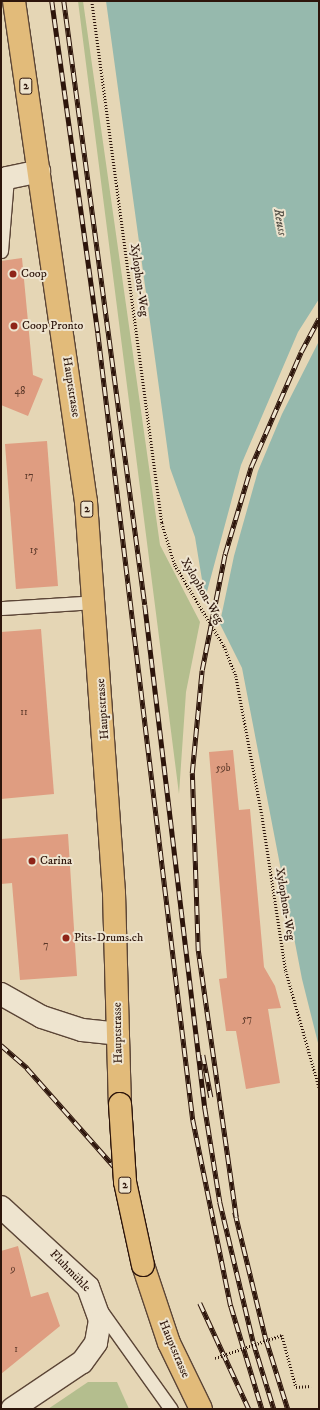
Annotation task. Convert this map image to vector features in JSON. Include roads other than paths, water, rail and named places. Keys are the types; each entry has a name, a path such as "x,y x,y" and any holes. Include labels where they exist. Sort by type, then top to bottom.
{"main road":[{"name":"Hauptstrasse","path":"14,1 78,432 96,602 114,893 122,1157 136,1240 169,1343 201,1409"}],"street":[{"path":"4,182 40,171"},
{"path":"1,994 42,1017 82,1030 118,1034"},
{"name":"Fluhmühle","path":"1,1207 66,1264 88,1287 99,1308 100,1331 90,1353 12,1409"}],"lane":[{"path":"2,250 4,182"},
{"path":"1,608 96,602"},
{"path":"99,1308 171,1409"}],"water":[{"name":"Reuss","path":"106,1 319,1 319,1047 302,979 242,668 204,592 195,537 170,468"}],"railway":[{"path":"52,1 98,333 193,1120 231,1306 262,1409"},
{"path":"64,1 145,605 205,1108 220,1202 253,1341 274,1409"},
{"path":"236,1217 198,951 192,773 202,670 225,554 251,467 301,352 319,318"},
{"path":"1,1045 27,1068 120,1173"},
{"path":"203,1055 211,1097"},
{"path":"235,1212 266,1339 288,1409"},
{"path":"200,1303 249,1409"}],"place":[{"name":"Coop","path":"13,274"},
{"name":"Coop Pronto","path":"14,326"},
{"name":"Carina","path":"32,861"},
{"name":"Pits-Drums.ch","path":"66,938"}]}
